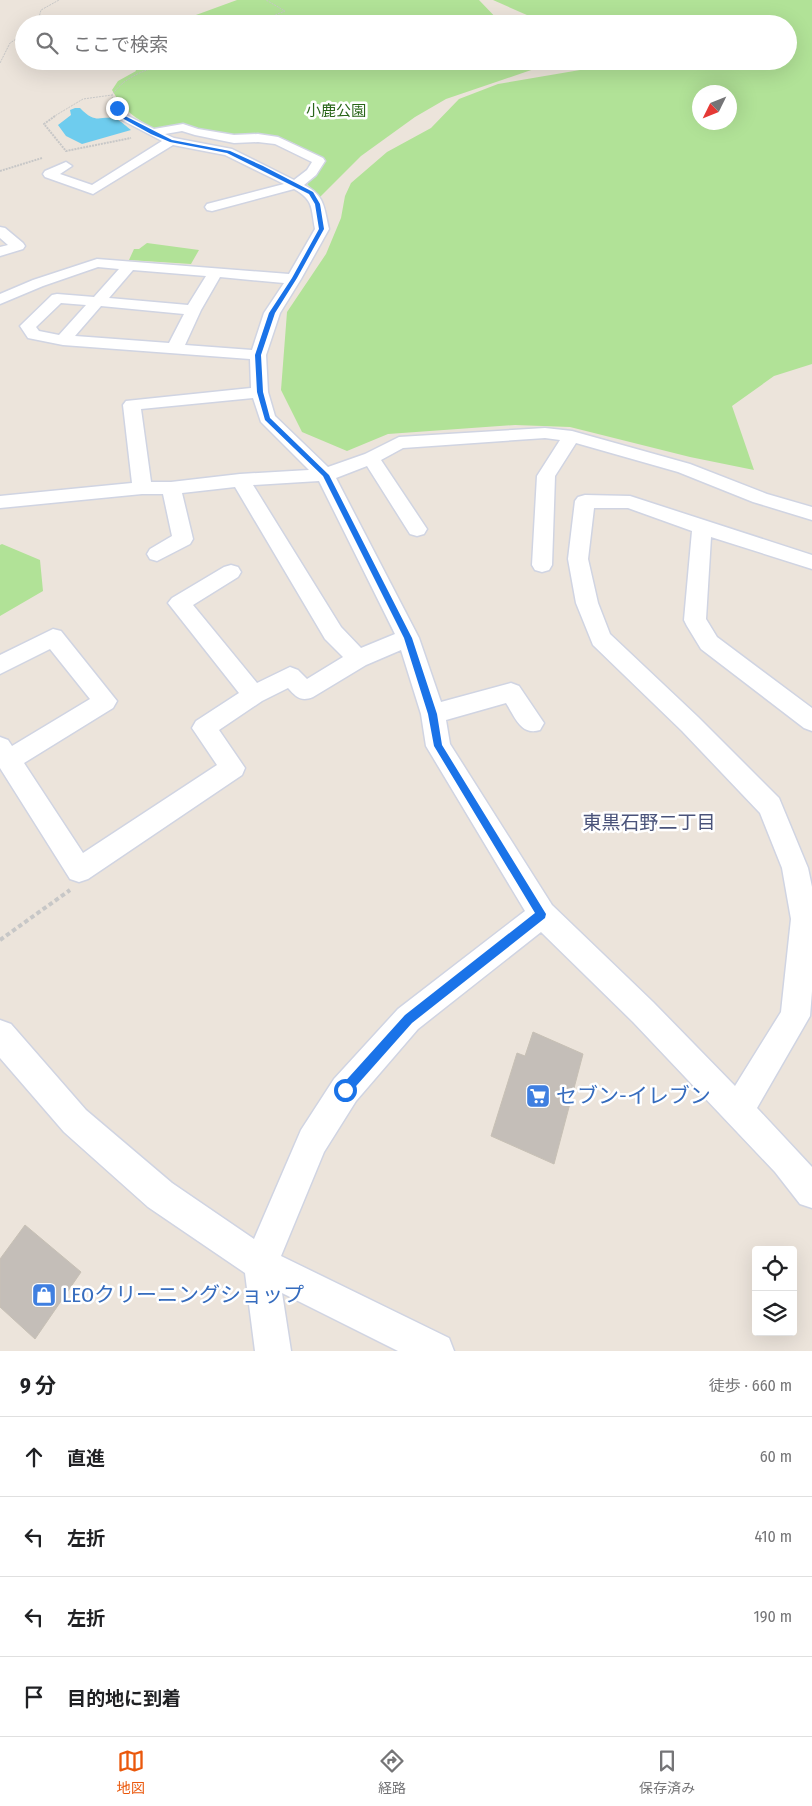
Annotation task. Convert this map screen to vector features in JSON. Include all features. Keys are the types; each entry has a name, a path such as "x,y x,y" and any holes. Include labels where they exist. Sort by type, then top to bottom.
{"street":[{"path":"124,117 152,133 171,141 228,152 311,193 317,204 322,229 272,313 258,355 260,392 267,418 325,475 408,638 433,714 438,746 542,914 642,1012 786,1161 812,1192"},
{"path":"152,133 182,127 195,132 234,140 258,138 278,141 319,161 312,172 296,185 212,207"},
{"path":"66,166 49,174 93,190 171,141"},
{"path":"0,231 18,246 0,252"},
{"path":"174,350 193,310 230,257"},
{"path":"0,300 38,283 97,262 294,278"},
{"path":"63,340 130,265"},
{"path":"193,310 57,298 28,326 34,335 63,340 258,355"},
{"path":"142,488 132,405 260,392"},
{"path":"0,502 142,488 171,488 240,480 325,475 371,458 399,443 545,433 572,436 684,468 760,498 812,514"},
{"path":"542,565 546,476 572,436"},
{"path":"371,458 417,529"},
{"path":"240,480 333,633 358,659"},
{"path":"157,554 183,539 171,488"},
{"path":"737,1112 795,1016 805,919 795,868 770,806 690,724 601,639 587,603 578,559 585,501 630,502 812,562"},
{"path":"702,527 695,620 709,642 812,722"},
{"path":"231,572 179,603 254,695"},
{"path":"0,664 53,637 105,700 4,753 79,870 233,768 204,728 254,695 290,676 305,691 358,659 408,638"},
{"path":"433,714 511,692 532,723"},
{"path":"272,1351 261,1264 312,1141 345,1090 408,1019 542,914"},
{"path":"0,1036 75,1121 160,1195 261,1264 436,1351"}],"path":[{"path":"39,15 41,10 59,0"},
{"path":"266,0 285,11 278,15"},
{"path":"0,63 10,43 15,40"},
{"path":"124,117 113,103 112,95 116,88 128,77 149,70"},
{"path":"112,95 96,95 78,100 44,124 66,151 152,133"},
{"path":"0,171 47,156"},
{"path":"0,940 74,887 79,870"}],"green space":[{"path":"237,0 479,0 493,15 196,15"},
{"path":"493,0 812,0 812,364 774,376 732,406 754,470 690,457 570,427 515,425 388,434 347,451 302,432 281,390 287,312 326,254 341,218 345,196 351,183 387,152 431,128 459,99 498,84 580,70 797,70 797,15 527,15"},
{"name":"小鹿公園","path":"531,70 446,99 415,117 361,156 320,197 307,184 325,160 291,142 279,138 225,135 187,127 156,130 136,118 121,104 112,90 118,81 136,71"},
{"path":"147,243 199,250 191,264 129,260 134,249 139,249"},
{"path":"2,544 40,560 43,591 0,616 0,545"}],"water":[{"path":"80,108 91,117 118,120 131,130 82,144 66,136 58,125 71,115 70,110"}],"building":[{"name":"セブン-イレブン","path":"533,1032 583,1054 554,1164 491,1136 517,1053 525,1056"},
{"path":"25,1225 81,1272 35,1339 0,1307 0,1259"}],"place":[{"name":"セブン-イレブン","path":"538,1096"},
{"name":"LEOクリーニングショップ","path":"44,1295"}],"district":[{"name":"東黒石野二丁目","path":"649,822"}],"route":[{"path":"117,108 124,117 152,133 171,141 228,152 261,167 311,193 317,204 322,229 272,313 258,355 260,392 267,418 325,475 408,638 433,714 438,746 542,914 440,992 408,1019 345,1090"}]}
